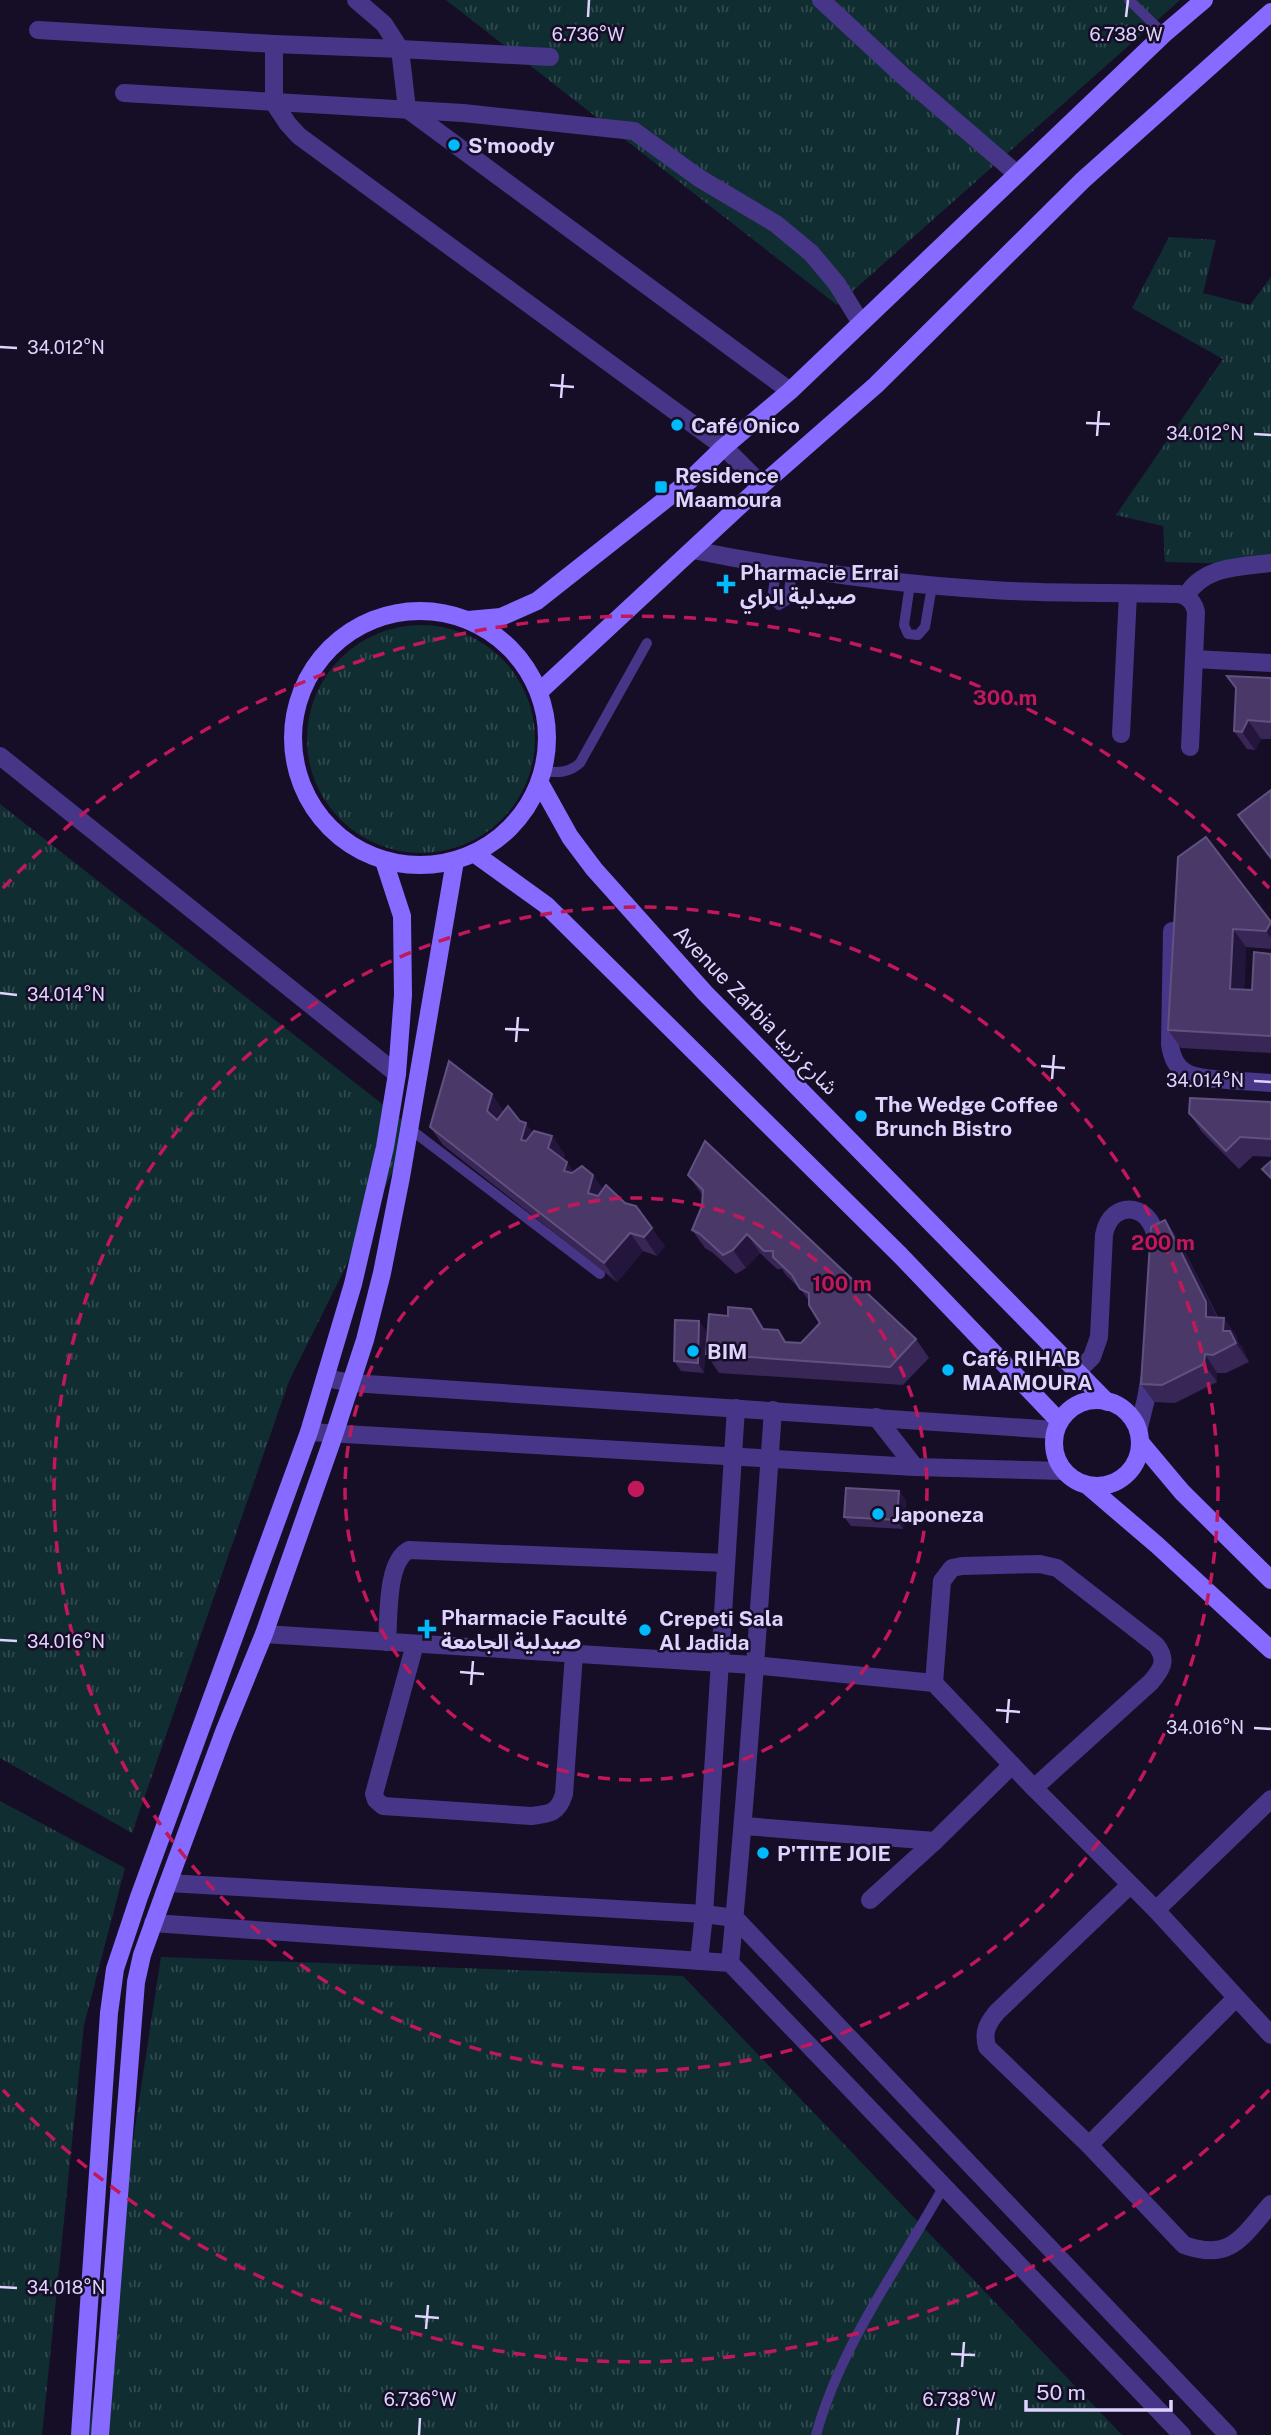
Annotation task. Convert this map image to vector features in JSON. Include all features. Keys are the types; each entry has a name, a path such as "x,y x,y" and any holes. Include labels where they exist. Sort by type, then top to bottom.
{"main road":[{"path":"468,620 501,617 537,601 668,498 790,391 1164,34 1204,0"},
{"path":"539,692 762,485 876,384 1083,180 1271,12"},
{"path":"428,611 468,620 498,637 522,662 539,692 547,722 547,753 541,777 528,807 512,827 475,854 432,865 408,865 384,860 350,845 322,820 302,788 293,752 294,715 307,680 328,649 352,629 387,614 428,611"},
{"name":"Avenue Zarbia شارع زربيا","path":"541,777 570,837 645,928 705,993 1107,1402"},
{"path":"475,854 546,905 900,1255 1057,1426"},
{"path":"80,2435 109,2013 116,1969 139,1897 309,1432 353,1284 382,1160 397,1074 404,945 402,916 384,860"},
{"path":"100,2435 136,1982 153,1923 224,1732 264,1634 352,1383 382,1273 410,1129 455,861"},
{"path":"1271,1580 1182,1492 1139,1436 1127,1412 1107,1402 1094,1400 1080,1403 1068,1411 1057,1426 1053,1445 1056,1459 1063,1471 1088,1486 1157,1545 1271,1650"},
{"path":"1088,1486 1101,1487 1125,1477 1138,1455 1139,1436"}],"street":[{"path":"356,0 384,24 400,49 407,109 790,391"},
{"path":"821,0 902,75 1017,174"},
{"path":"38,30 550,57"},
{"path":"274,44 274,103 299,136 724,447 762,485"},
{"path":"124,93 463,113 634,131 699,178 776,224 811,253 837,284 861,323"},
{"path":"693,550 785,568 910,584 1041,593 1186,596 1196,612 1190,747"},
{"path":"1186,596 1197,581 1206,575 1226,569 1271,563"},
{"path":"1121,734 1128,594"},
{"path":"1194,659 1271,663"},
{"path":"0,756 397,1074"},
{"path":"1172,931 1170,1044 1174,1061 1185,1072 1199,1078 1271,1083"},
{"path":"1077,1371 1086,1365 1097,1348 1104,1235 1108,1221 1114,1215 1136,1211 1150,1219 1156,1233 1155,1267"},
{"path":"1139,1436 1151,1356"},
{"path":"325,1378 352,1383 1057,1426"},
{"path":"699,1961 736,1408"},
{"path":"730,1963 744,1826 753,1665 773,1410"},
{"path":"876,1417 915,1467"},
{"path":"309,1432 770,1460 1063,1471"},
{"path":"387,1642 395,1564 403,1553 409,1550 725,1563"},
{"path":"934,1683 942,1581 953,1568 962,1566 1040,1564 1057,1568 1156,1645 1164,1659 1158,1674 1034,1788"},
{"path":"264,1634 753,1665 934,1683 1156,1910 1271,2035"},
{"path":"415,1644 374,1794 383,1806 531,1816 554,1811 561,1805 564,1794 574,1654"},
{"path":"870,1900 1012,1765"},
{"path":"1156,1910 1271,1799"},
{"path":"744,1826 935,1841"},
{"path":"168,1882 735,1918 1228,2435"},
{"path":"1130,1885 997,2012 986,2027 984,2036 987,2047 1089,2145 1184,2245 1201,2251 1218,2251 1234,2245 1271,2204"},
{"path":"153,1923 730,1963 1182,2435"},
{"path":"1089,2145 1236,1998"}],"lane":[{"path":"1129,0 1164,34"},
{"path":"910,584 904,625 908,634 913,636 918,635 925,627 932,586"},
{"path":"541,777 573,769 580,763 647,643"},
{"path":"410,1129 600,1274"},
{"path":"816,2435 836,2379 871,2307 913,2243 944,2186"}],"green space":[{"path":"446,0 1180,0 837,305"},
{"path":"1169,237 1216,240 1203,293 1250,305 1271,277 1271,565 1165,562 1163,526 1116,515 1223,359 1132,308"},
{"path":"421,625 443,627 465,634 484,644 509,667 530,706 535,739 533,761 526,783 516,802 493,827 454,848 421,853 399,851 377,844 358,834 333,811 312,772 307,739 309,717 316,695 326,676 349,651 388,630"},
{"path":"0,804 414,1129 289,1381 132,1833 0,1758"},
{"path":"0,1801 125,1868 84,2025 42,2435 0,2435"},
{"path":"161,1957 683,1976 1122,2435 88,2435"}],"building":[{"path":"1227,676 1271,678 1271,722 1248,720 1242,732 1234,731 1236,688"},
{"path":"1271,790 1271,858 1238,815"},
{"path":"1206,837 1271,922 1266,931 1233,929 1230,989 1252,990 1254,952 1271,954 1271,1036 1168,1030 1178,857"},
{"path":"449,1061 492,1094 487,1111 497,1120 508,1106 520,1121 526,1123 521,1140 526,1141 534,1131 552,1136 548,1148 567,1162 564,1171 572,1173 582,1166 593,1175 588,1193 598,1196 606,1185 625,1203 636,1206 652,1228 644,1237 630,1233 604,1263 430,1127"},
{"path":"1190,1098 1271,1102 1271,1139 1240,1137 1226,1151 1189,1113"},
{"path":"705,1141 916,1339 890,1367 706,1354 709,1314 728,1316 728,1307 751,1309 763,1329 778,1330 785,1342 801,1343 820,1323 809,1305 809,1293 800,1289 792,1275 773,1257 773,1251 764,1251 747,1234 733,1250 723,1255 692,1230 702,1206 703,1190 688,1175"},
{"path":"1271,1161 1271,1178 1262,1169"},
{"path":"1165,1220 1206,1302 1206,1317 1224,1318 1223,1331 1230,1331 1236,1343 1213,1355 1205,1354 1204,1364 1162,1385 1141,1384 1151,1227"},
{"path":"675,1320 699,1321 698,1363 674,1361"},
{"path":"846,1488 899,1491 897,1520 844,1517"}],"place":[{"name":"S'moody","path":"454,145"},
{"name":"Café Onico","path":"677,425"},
{"name":"Residence Maamoura","path":"661,487"},
{"name":"Pharmacie Errai صيدلية الراي","path":"726,584"},
{"name":"The Wedge Coffee Brunch Bistro","path":"861,1116"},
{"name":"BIM","path":"693,1351"},
{"name":"Café RIHAB MAAMOURA","path":"948,1370"},
{"name":"Japoneza","path":"878,1514"},
{"name":"Pharmacie Faculté صيدلية الجامعة","path":"427,1629"},
{"name":"Crepeti Sala Al Jadida","path":"645,1630"},
{"name":"P'TITE JOIE","path":"763,1853"}]}
